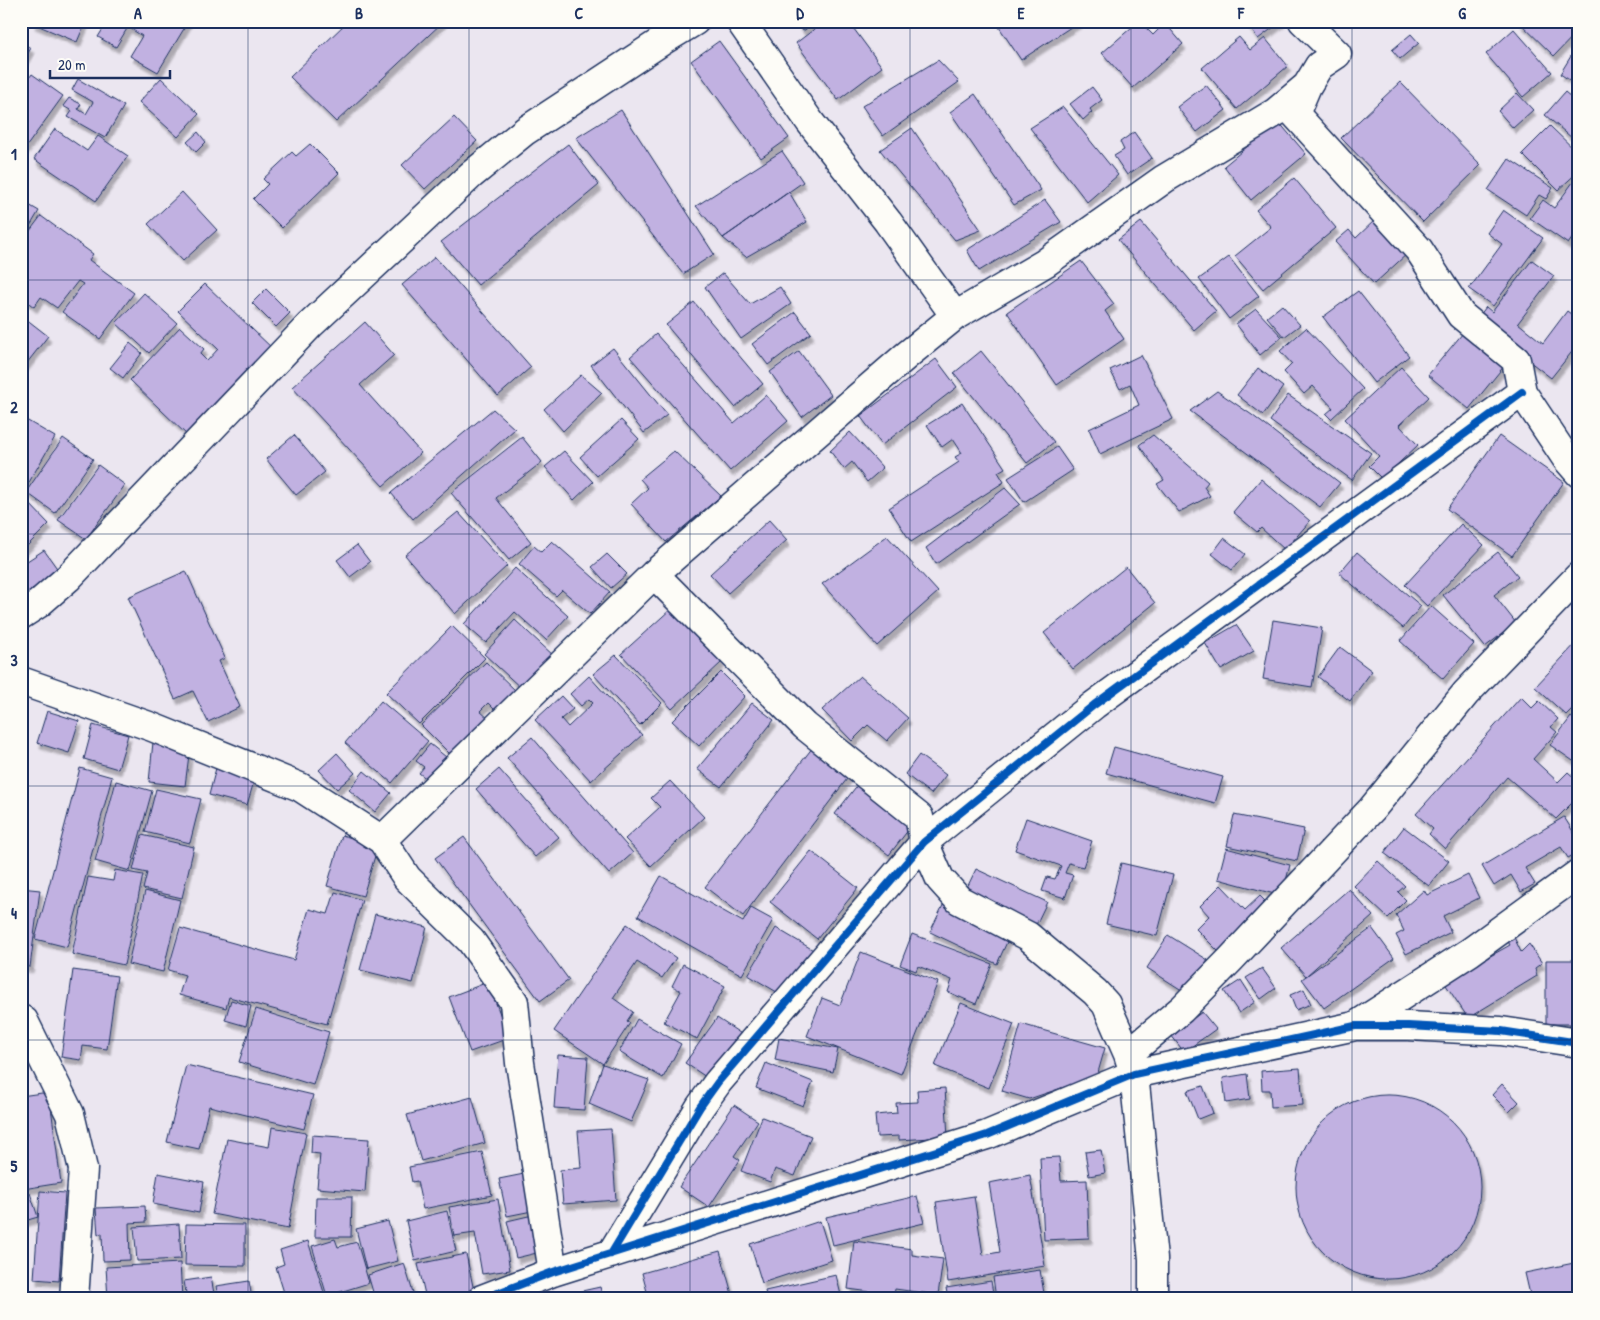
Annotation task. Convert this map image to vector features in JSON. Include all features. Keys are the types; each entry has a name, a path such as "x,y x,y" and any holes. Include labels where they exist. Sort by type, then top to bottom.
{"street":[{"path":"21,615 38,604 68,578 310,325 471,175 525,131 662,40 695,21"},
{"path":"740,21 810,122 888,222 955,316"},
{"path":"1303,21 1337,54 1319,66 1307,86 1295,114 1419,250 1461,315 1516,360 1522,392 1566,458 1579,473"},
{"path":"382,840 654,574 907,355 955,316 1046,263 1164,179 1276,112 1307,86"},
{"path":"611,1254 700,1108 718,1082 924,842 1094,705 1522,392"},
{"path":"654,574 805,726 919,817 924,842 940,878 960,900 1028,936 1095,992 1106,1004 1130,1064 1153,1259 1153,1299"},
{"path":"1130,1064 1232,959 1372,809 1466,693 1579,576"},
{"path":"21,681 152,727 300,787 382,840 407,878 471,941 514,1002 520,1063 553,1272"},
{"path":"1355,1026 1470,952 1579,873"},
{"path":"21,1020 24,1021 70,1114 82,1169 74,1299"},
{"path":"482,1299 553,1272 987,1135 1130,1064 1355,1026 1408,1026 1501,1031 1579,1043"}],"building":[{"path":"33,21 86,21 77,42 32,23"},
{"path":"108,21 188,22 158,72 130,56 142,36 128,27 116,47 98,37"},
{"path":"348,21 444,21 336,122 290,77"},
{"path":"796,21 818,21 803,31"},
{"path":"825,21 848,21 882,67 838,100 796,43"},
{"path":"1008,21 1080,21 1021,60 999,27"},
{"path":"1139,21 1153,35 1165,23 1183,44 1133,88 1102,53"},
{"path":"1245,21 1282,21 1258,39"},
{"path":"1518,21 1568,21 1578,31 1554,56"},
{"path":"1514,29 1552,72 1523,97 1486,54"},
{"path":"1411,34 1419,43 1400,59 1392,50"},
{"path":"1239,37 1250,50 1265,38 1288,66 1237,109 1202,68"},
{"path":"719,41 789,138 761,158 691,61"},
{"path":"21,43 31,48 21,65"},
{"path":"1579,43 1579,86 1560,74"},
{"path":"938,60 959,82 883,136 862,106"},
{"path":"32,74 63,96 21,154 21,89"},
{"path":"161,78 199,114 178,137 139,102"},
{"path":"78,79 124,106 105,138 68,117 72,111 63,106 69,98 81,104 78,109 86,114 93,102 72,90"},
{"path":"1400,82 1481,165 1423,222 1341,138"},
{"path":"1206,85 1226,110 1197,132 1177,107"},
{"path":"1092,87 1102,100 1090,109 1092,112 1083,120 1070,104"},
{"path":"1565,92 1579,104 1579,144 1545,115"},
{"path":"1517,93 1533,110 1513,128 1498,111"},
{"path":"975,94 1041,190 1014,205 950,112"},
{"path":"1063,107 1118,175 1087,202 1030,128"},
{"path":"621,110 714,254 683,274 576,138"},
{"path":"454,117 477,141 425,189 402,165"},
{"path":"1278,121 1306,154 1251,200 1224,166"},
{"path":"1550,126 1579,154 1579,171 1558,190 1522,154"},
{"path":"912,128 981,230 955,240 880,150"},
{"path":"55,129 87,151 98,136 128,156 96,201 34,159"},
{"path":"198,132 206,142 196,152 187,142"},
{"path":"1134,132 1152,158 1127,175 1114,156 1124,150 1120,142"},
{"path":"310,144 339,173 282,228 253,199 268,184 263,179 292,152 296,156"},
{"path":"568,144 599,185 478,285 441,242"},
{"path":"782,151 803,182 723,238 696,206"},
{"path":"1509,159 1553,188 1546,199 1539,195 1526,215 1488,190"},
{"path":"1579,174 1579,229 1568,244 1530,218 1543,200 1554,208"},
{"path":"1294,178 1336,228 1263,289 1235,256 1271,227 1256,210"},
{"path":"182,192 217,230 183,261 148,224"},
{"path":"789,192 807,222 746,257 723,238"},
{"path":"1045,200 1061,222 979,271 967,250"},
{"path":"22,201 39,211 26,233 21,230"},
{"path":"1503,210 1543,238 1493,306 1469,289 1502,244 1487,233"},
{"path":"41,216 93,254 89,260 134,293 100,339 62,312 83,284 78,281 57,308 41,297 34,307 21,297 21,239 23,240"},
{"path":"1376,219 1408,253 1374,284 1335,242 1349,230 1356,238"},
{"path":"1141,222 1216,311 1194,330 1118,240"},
{"path":"435,257 531,367 498,396 402,285"},
{"path":"1229,257 1259,296 1229,319 1199,279"},
{"path":"1532,260 1554,276 1518,323 1543,343 1567,311 1579,320 1579,343 1551,378 1476,320 1486,307 1492,312"},
{"path":"1081,261 1114,304 1105,311 1124,339 1057,385 1007,312"},
{"path":"723,273 750,304 780,287 791,304 741,339 705,287"},
{"path":"205,284 274,350 190,438 130,380 180,327 204,349 200,354 207,361 218,349 178,311"},
{"path":"266,289 290,313 276,327 252,303"},
{"path":"1358,291 1409,356 1374,383 1323,317"},
{"path":"144,293 177,323 149,353 116,323"},
{"path":"694,302 763,384 735,407 666,325"},
{"path":"1282,305 1300,325 1284,337 1267,317"},
{"path":"1256,309 1282,337 1260,355 1236,324"},
{"path":"795,312 811,333 768,365 752,344"},
{"path":"21,315 48,336 23,368 21,367"},
{"path":"365,322 394,355 360,385 421,453 383,486 292,387"},
{"path":"1468,327 1509,360 1469,409 1428,375"},
{"path":"1306,328 1363,389 1331,419 1326,414 1333,408 1313,386 1304,394 1284,372 1292,364 1280,351"},
{"path":"656,334 734,423 766,395 788,421 730,471 630,357"},
{"path":"130,343 142,353 123,378 110,368"},
{"path":"613,348 667,415 644,433 591,365"},
{"path":"799,351 831,395 802,417 770,372"},
{"path":"981,351 1054,442 1027,463 954,373"},
{"path":"1141,355 1173,419 1100,454 1089,429 1139,405 1130,384 1120,389 1110,370"},
{"path":"936,359 957,387 882,445 860,416"},
{"path":"1401,367 1429,397 1399,425 1418,445 1382,479 1369,466 1379,456 1345,419"},
{"path":"1258,368 1283,387 1263,415 1237,395"},
{"path":"581,375 602,393 563,431 544,409"},
{"path":"1217,391 1252,415 1340,483 1320,507 1190,411"},
{"path":"1288,395 1371,453 1352,480 1270,421"},
{"path":"962,403 1005,468 998,472 1004,482 911,542 889,508 959,462 955,457 962,453 953,439 942,447 927,425"},
{"path":"493,409 515,429 413,519 391,493"},
{"path":"21,417 55,437 24,491 21,490"},
{"path":"621,420 639,439 597,476 580,457"},
{"path":"850,432 883,468 867,482 852,462 844,469 830,451"},
{"path":"294,435 325,472 296,495 266,459"},
{"path":"1153,435 1208,482 1204,487 1210,496 1179,512 1157,484 1164,480 1139,445"},
{"path":"1499,436 1564,482 1512,556 1447,509"},
{"path":"522,437 542,462 496,498 531,542 509,560 451,493"},
{"path":"63,438 93,459 55,513 26,492"},
{"path":"1057,447 1073,470 1024,502 1008,478"},
{"path":"564,451 593,482 574,500 545,467"},
{"path":"674,451 721,496 666,542 631,504 648,488 640,479"},
{"path":"98,465 125,485 86,539 58,520"},
{"path":"1261,479 1310,521 1285,550 1261,528 1257,532 1233,512"},
{"path":"1005,488 1020,504 936,564 926,548"},
{"path":"27,501 49,524 21,552 21,507"},
{"path":"458,512 507,566 455,614 405,555"},
{"path":"769,520 787,540 728,593 710,574"},
{"path":"1461,524 1484,545 1427,606 1405,585"},
{"path":"887,536 938,592 877,646 822,584"},
{"path":"1224,538 1245,554 1232,570 1212,554"},
{"path":"552,541 610,592 590,614 562,590 556,596 519,564 534,546 541,552"},
{"path":"357,545 370,562 350,577 337,560"},
{"path":"44,550 61,574 27,597 21,588 21,565"},
{"path":"1357,552 1421,606 1403,628 1339,573"},
{"path":"1498,552 1518,576 1494,595 1516,623 1485,647 1443,595"},
{"path":"607,554 627,574 611,588 592,567"},
{"path":"1126,567 1155,603 1073,669 1044,633"},
{"path":"515,568 568,616 546,640 515,612 486,643 464,624"},
{"path":"186,571 225,658 219,661 240,707 208,722 193,691 175,699 128,597"},
{"path":"1431,606 1474,644 1443,679 1400,641"},
{"path":"672,608 722,662 672,709 621,654"},
{"path":"515,620 554,656 523,690 484,654"},
{"path":"1273,620 1322,628 1312,687 1263,679"},
{"path":"1236,625 1254,651 1221,670 1205,643"},
{"path":"452,626 485,658 419,724 386,693"},
{"path":"1579,640 1579,702 1566,715 1535,687"},
{"path":"1340,647 1372,671 1350,701 1318,677"},
{"path":"616,655 662,703 640,725 593,674"},
{"path":"486,662 517,692 497,712 488,703 480,711 489,719 452,756 421,725"},
{"path":"721,672 745,696 699,746 672,721"},
{"path":"589,676 642,735 591,781 535,720 561,696 573,709 561,719 568,727 593,703 589,699 581,706 570,694"},
{"path":"860,676 908,718 887,741 868,725 852,741 822,710"},
{"path":"1521,697 1532,708 1539,701 1558,719 1551,727 1557,732 1533,759 1558,782 1568,772 1579,782 1579,796 1556,819 1507,777 1445,849 1429,834 1433,829 1416,814"},
{"path":"381,701 428,741 392,783 345,743"},
{"path":"752,703 774,720 721,787 697,769"},
{"path":"47,711 79,721 69,753 37,743"},
{"path":"1571,717 1579,722 1579,765 1550,745"},
{"path":"93,725 128,735 118,769 84,759"},
{"path":"532,737 633,853 609,874 507,758"},
{"path":"153,742 190,747 185,786 149,782"},
{"path":"430,744 451,761 432,783 419,773 424,767 416,761"},
{"path":"813,747 850,775 743,916 705,887"},
{"path":"1114,747 1223,777 1215,803 1106,773"},
{"path":"337,753 355,773 337,789 319,770"},
{"path":"919,755 946,775 931,794 905,774"},
{"path":"80,768 112,777 67,947 35,939"},
{"path":"216,768 255,778 247,805 209,795"},
{"path":"499,769 559,837 535,857 476,789"},
{"path":"364,771 391,793 375,812 349,790"},
{"path":"862,779 916,820 889,855 835,814"},
{"path":"116,781 152,791 130,871 95,861"},
{"path":"670,781 704,817 651,866 625,839 660,807 651,798"},
{"path":"156,789 201,799 190,843 145,832"},
{"path":"1234,815 1304,829 1297,861 1227,846"},
{"path":"1564,817 1579,841 1579,852 1568,858 1561,847 1525,868 1535,884 1521,892 1511,875 1494,886 1482,866"},
{"path":"1026,818 1092,841 1083,867 1069,863 1065,873 1073,875 1065,898 1042,891 1047,877 1055,879 1061,866 1015,850"},
{"path":"1404,827 1449,861 1429,886 1384,853"},
{"path":"142,835 194,847 182,898 143,889 147,873 133,870"},
{"path":"342,835 378,846 363,896 327,886"},
{"path":"464,837 569,980 540,1001 435,858"},
{"path":"1226,848 1290,865 1282,896 1218,879"},
{"path":"811,851 858,888 817,939 770,902"},
{"path":"1378,861 1405,886 1398,892 1406,900 1388,918 1354,886"},
{"path":"1121,863 1173,875 1157,936 1106,924"},
{"path":"976,869 1047,902 1033,931 962,898"},
{"path":"115,870 143,875 124,965 72,954 88,877 113,881"},
{"path":"1468,875 1479,898 1443,916 1451,932 1406,954 1396,935 1404,931 1396,915 1424,890 1427,895"},
{"path":"661,876 743,922 751,908 773,920 742,975 638,916"},
{"path":"1221,885 1245,910 1260,896 1272,908 1220,953 1196,929 1209,916 1200,906"},
{"path":"21,888 40,890 30,967 21,966"},
{"path":"1349,889 1373,916 1306,976 1281,948"},
{"path":"145,891 180,900 163,972 128,964"},
{"path":"335,892 362,900 327,1024 229,997 226,1008 179,995 185,975 168,970 180,928 294,960 309,909 328,914"},
{"path":"946,899 1012,931 997,964 930,932"},
{"path":"375,914 427,927 413,983 360,970"},
{"path":"627,924 676,958 662,978 637,962 613,998 633,1012 627,1021 630,1023 603,1064 554,1031"},
{"path":"776,928 815,951 787,998 748,975"},
{"path":"1372,928 1394,958 1324,1008 1302,979"},
{"path":"1512,933 1521,952 1529,944 1542,963 1535,968 1537,976 1468,1018 1444,982 1510,945 1506,938"},
{"path":"912,934 992,964 976,1004 948,992 952,980 918,966 916,971 900,965"},
{"path":"1168,935 1208,960 1188,994 1147,968"},
{"path":"861,952 938,982 901,1074 807,1036 822,998 840,1005"},
{"path":"1546,960 1579,960 1579,1024 1546,1024"},
{"path":"683,964 725,986 697,1039 664,1022 681,991 672,986"},
{"path":"1262,968 1276,988 1261,999 1246,978"},
{"path":"73,970 117,976 107,1049 83,1046 81,1060 61,1057"},
{"path":"1241,980 1255,1002 1239,1013 1224,991"},
{"path":"488,982 509,1038 470,1052 449,997"},
{"path":"1304,989 1311,1004 1296,1010 1290,995"},
{"path":"231,1000 251,1006 246,1026 225,1020"},
{"path":"961,1003 1014,1024 989,1088 935,1066"},
{"path":"256,1009 329,1032 313,1085 239,1062"},
{"path":"1202,1012 1216,1029 1184,1052 1171,1035"},
{"path":"717,1018 746,1037 715,1083 685,1063"},
{"path":"637,1019 681,1044 663,1078 619,1052"},
{"path":"1021,1024 1105,1048 1097,1076 1029,1099 1002,1091"},
{"path":"779,1038 838,1049 833,1072 775,1060"},
{"path":"558,1055 588,1057 584,1110 554,1108"},
{"path":"766,1063 813,1082 803,1106 756,1088"},
{"path":"603,1064 649,1080 631,1122 589,1104"},
{"path":"186,1065 313,1095 304,1129 209,1106 199,1149 167,1142"},
{"path":"1300,1068 1303,1105 1271,1107 1270,1090 1262,1090 1261,1071"},
{"path":"1247,1074 1250,1099 1226,1103 1223,1078"},
{"path":"1502,1084 1519,1102 1509,1112 1492,1095"},
{"path":"1203,1086 1213,1113 1198,1119 1187,1091"},
{"path":"945,1088 948,1137 899,1140 899,1136 877,1137 875,1115 897,1113 896,1103 918,1102 917,1090"},
{"path":"49,1092 61,1183 23,1189 21,1176 21,1096"},
{"path":"1388,1095 1406,1097 1423,1102 1453,1122 1473,1152 1478,1169 1480,1187 1478,1205 1473,1222 1453,1252 1423,1272 1406,1277 1388,1279 1370,1277 1353,1272 1323,1252 1303,1222 1298,1205 1296,1187 1298,1169 1303,1152 1323,1122 1353,1102 1370,1097"},
{"path":"472,1097 485,1143 421,1161 407,1115"},
{"path":"734,1105 758,1121 734,1156 740,1160 709,1207 679,1187"},
{"path":"762,1117 811,1136 795,1176 775,1169 770,1182 741,1171"},
{"path":"272,1127 306,1133 288,1229 212,1214 227,1139 269,1147"},
{"path":"611,1129 616,1200 563,1204 560,1170 581,1168 578,1131"},
{"path":"312,1135 369,1139 365,1192 317,1188 320,1154 311,1153"},
{"path":"1101,1150 1105,1173 1089,1176 1085,1152"},
{"path":"482,1152 492,1195 423,1209 417,1181 412,1182 409,1167"},
{"path":"1059,1157 1061,1181 1087,1180 1089,1238 1044,1240 1040,1158"},
{"path":"158,1173 204,1182 199,1213 153,1204"},
{"path":"529,1173 537,1210 507,1216 499,1179"},
{"path":"1030,1175 1045,1266 948,1282 936,1202 974,1196 983,1255 1000,1252 989,1183"},
{"path":"40,1191 65,1193 59,1281 34,1279"},
{"path":"30,1193 38,1217 21,1222 21,1195"},
{"path":"917,1196 924,1223 833,1245 826,1217"},
{"path":"316,1197 352,1197 351,1237 315,1237"},
{"path":"498,1199 510,1270 482,1274 475,1233 454,1236 449,1207"},
{"path":"145,1206 146,1222 129,1223 130,1260 103,1261 102,1233 98,1235 96,1208"},
{"path":"447,1211 456,1251 415,1261 406,1221"},
{"path":"537,1214 545,1251 516,1258 507,1221"},
{"path":"388,1221 398,1261 366,1269 356,1229"},
{"path":"820,1221 832,1260 762,1283 750,1244"},
{"path":"179,1224 181,1259 137,1261 134,1227"},
{"path":"186,1224 245,1225 245,1266 185,1265"},
{"path":"335,1239 338,1247 357,1242 369,1283 327,1296 312,1246"},
{"path":"308,1241 326,1299 286,1299 276,1267 284,1264 280,1250"},
{"path":"854,1241 912,1249 912,1255 943,1259 938,1295 895,1289 894,1295 848,1289"},
{"path":"720,1251 732,1294 715,1299 649,1299 642,1273"},
{"path":"466,1254 474,1291 437,1299 426,1299 418,1264"},
{"path":"180,1263 182,1298 108,1299 106,1267"},
{"path":"404,1263 415,1299 375,1299 368,1275"},
{"path":"1574,1263 1579,1283 1579,1299 1531,1299 1525,1273"},
{"path":"1040,1270 1045,1299 996,1299 993,1277"},
{"path":"836,1275 842,1299 767,1299 765,1291"},
{"path":"211,1277 215,1299 187,1299 184,1281"},
{"path":"249,1281 252,1299 218,1299 216,1286"},
{"path":"991,1281 994,1299 948,1299 946,1288"},
{"path":"600,1287 603,1299 546,1299"},
{"path":"361,1293 363,1299 341,1299"}],"cycle path":[{"path":"611,1254 700,1107 718,1082 924,842 1094,705 1522,392"},
{"path":"482,1299 553,1272 987,1135 1134,1074 1355,1026 1408,1026 1501,1031 1579,1043"}]}
